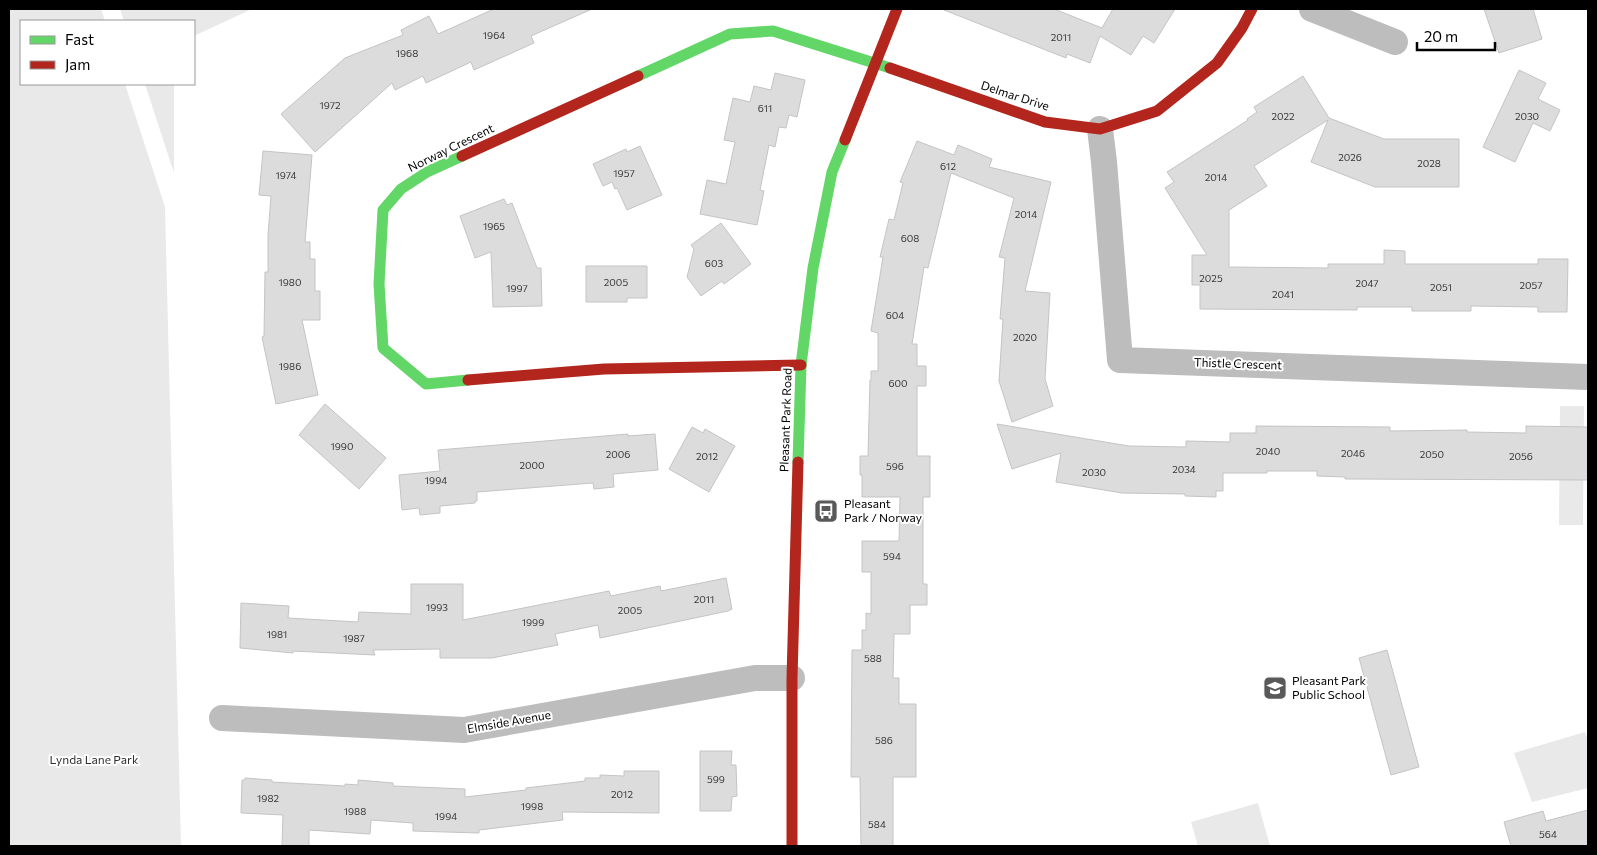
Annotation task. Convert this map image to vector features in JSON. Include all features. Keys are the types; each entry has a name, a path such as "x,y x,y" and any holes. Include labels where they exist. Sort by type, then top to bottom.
{"street":[{"name":"Pleasant Park Road","path":"792,846 792,678 802,365 813,268 832,172 897,9"},
{"name":"Delmar Drive","path":"876,63 1046,122 1100,129 1157,111 1217,63 1242,28 1252,9"},
{"path":"1312,9 1394,42"},
{"name":"Norway Crescent","path":"802,365 604,369 426,384 383,348 378,284 383,210 401,189 427,172 730,34 773,32 876,63"},
{"name":"Thistle Crescent","path":"1100,129 1120,360 1588,377"},
{"name":"Elmside Avenue","path":"222,718 464,730 755,678 792,678"}],"green space":[{"name":"Lynda Lane Park","path":"9,9 101,9 105,20 20,20 20,85 125,85 165,207 181,846 9,846"},
{"path":"120,9 252,9 195,36 195,20 124,20"},
{"path":"145,85 174,85 174,173"},
{"path":"1560,406 1584,406 1583,525 1559,525"},
{"path":"1585,732 1588,741 1588,788 1532,802 1514,753"},
{"path":"1258,803 1270,846 1198,846 1191,822"}],"building":[{"path":"494,9 592,9 531,36 534,43 474,70 471,62 426,83 423,76 395,90 392,83 315,152 281,114 345,58 403,35 401,30 429,16 438,34"},
{"path":"944,9 1054,9 1102,28 1113,9 1175,9 1154,43 1143,36 1131,55 1100,36 1090,63 1067,54 1066,58"},
{"path":"1484,9 1533,9 1542,39 1499,53"},
{"path":"1519,70 1546,83 1538,99 1560,110 1550,131 1533,123 1515,162 1483,147"},
{"path":"775,73 805,80 797,117 789,115 786,128 779,127 775,147 769,145 760,190 764,191 757,225 700,214 707,180 726,184 735,142 724,140 733,98 750,102 754,86 771,90"},
{"path":"1303,76 1329,118 1384,139 1459,139 1459,187 1375,187 1311,162 1328,120 1254,166 1267,186 1229,210 1229,267 1328,268 1328,264 1384,264 1384,250 1405,251 1405,264 1538,264 1538,259 1568,259 1567,312 1538,312 1538,307 1471,306 1471,311 1412,311 1412,307 1357,307 1357,310 1200,309 1200,285 1192,285 1192,255 1207,255 1165,188 1174,182 1167,172 1248,120 1257,112 1254,107"},
{"path":"917,141 954,155 958,145 992,159 989,167 1051,182 1025,291 1050,293 1045,379 1053,406 1012,422 999,381 1003,319 1000,319 1005,258 999,257 1014,198 951,173 928,268 924,267 912,344 917,344 917,366 926,366 926,386 917,386 917,456 930,456 930,497 923,497 923,584 927,584 927,605 910,605 910,634 894,634 893,678 899,678 899,704 916,704 916,777 893,777 893,846 861,846 860,777 851,777 852,650 862,650 862,630 866,630 866,613 871,614 871,572 862,572 862,541 899,541 900,497 862,497 860,456 868,456 871,371 878,371 878,333 871,331 883,257 880,257 889,219 894,220 903,183 900,182"},
{"path":"640,146 662,195 627,210 617,188 615,189 612,182 603,186 593,164 626,149 627,152"},
{"path":"263,151 312,155 305,242 310,242 310,259 315,259 315,291 320,291 320,320 302,320 318,395 276,404 262,337 264,336 265,272 268,272 271,196 259,195"},
{"path":"504,199 507,205 512,203 537,268 541,268 542,306 493,307 491,252 475,258 460,216"},
{"path":"721,223 751,264 724,284 722,281 701,296 687,277 694,249 691,245"},
{"path":"586,266 647,266 647,298 627,298 627,302 586,302"},
{"path":"325,404 386,458 359,489 299,435"},
{"path":"997,424 1129,446 1186,447 1186,441 1230,442 1230,433 1256,433 1256,426 1390,427 1390,431 1467,430 1467,432 1526,433 1526,426 1588,427 1588,480 1345,479 1345,477 1317,476 1317,471 1267,471 1267,473 1223,473 1223,491 1216,491 1216,497 1185,496 1185,494 1122,493 1056,482 1061,453 1012,469"},
{"path":"692,427 703,433 705,429 735,446 709,492 669,469"},
{"path":"628,434 628,436 655,434 658,470 613,474 614,487 594,489 593,483 477,492 477,501 475,503 440,506 440,513 420,515 419,508 402,510 399,475 440,471 438,450"},
{"path":"726,578 732,609 728,611 600,638 598,625 555,634 558,645 492,658 440,658 440,649 373,650 375,655 293,651 293,653 240,648 241,603 289,606 288,618 358,622 359,612 411,614 411,584 463,584 463,620 609,591 611,596 660,586 661,591"},
{"path":"1387,650 1419,767 1391,775 1359,658"},
{"path":"700,751 732,751 731,765 736,765 737,796 732,797 731,811 700,811"},
{"path":"624,771 659,771 659,813 562,812 563,820 479,830 479,833 413,831 413,823 371,820 370,834 309,830 309,846 282,846 283,815 241,813 242,780 245,780 245,778 272,780 272,782 345,786 345,784 358,785 358,780 393,783 393,786 465,789 465,797 585,781 585,778 600,778 600,775 624,776"},
{"path":"1588,810 1588,846 1511,846 1504,822 1543,811 1546,821"}],"traffic: fast":[{"path":"638,76 730,34 773,31 890,68"},
{"path":"798,462 801,365 813,268 832,172 845,140"},
{"path":"462,156 427,172 401,189 383,210 379,284 383,348 426,384 468,380"}],"traffic: jam":[{"path":"845,140 897,9"},
{"path":"890,68 1045,122 1100,129 1157,111 1217,63 1242,28 1252,9"},
{"path":"462,156 638,76"},
{"path":"468,380 604,369 801,365"},
{"path":"792,846 792,678 798,462"}],"place":[{"name":"Pleasant Park / Norway","path":"826,511"},
{"name":"Pleasant Park Public School","path":"1275,688"}]}
